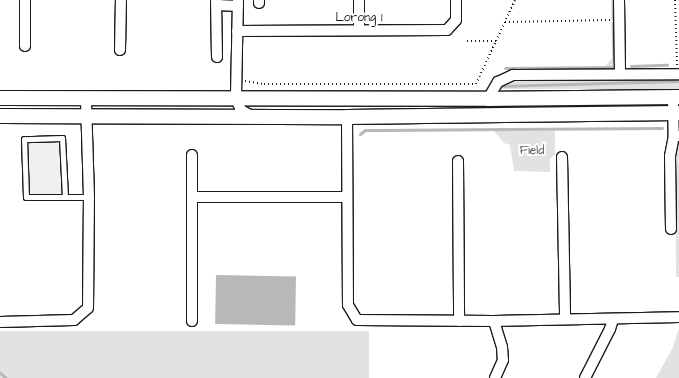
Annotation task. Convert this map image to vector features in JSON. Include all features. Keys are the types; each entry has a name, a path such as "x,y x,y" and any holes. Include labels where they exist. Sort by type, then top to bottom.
{"street":[{"path":"24,46 25,0"},
{"path":"120,50 121,0"},
{"path":"359,30 360,0"},
{"name":"Lorong 1","path":"237,32 447,30 456,20 456,0"},
{"path":"619,0 620,74"},
{"path":"217,57 216,3 238,3 236,99 241,110 250,115"},
{"path":"488,99 498,82 513,75 678,74"},
{"path":"0,98 488,99 676,97 676,136 670,156 672,229"},
{"path":"0,322 74,320 88,308 89,197 86,99"},
{"path":"0,116 250,115 347,117 677,113"},
{"path":"347,117 348,305 357,320 494,321 679,317"},
{"path":"192,155 192,321"},
{"path":"562,157 565,319"},
{"path":"458,161 460,321"},
{"path":"192,197 347,196"},
{"path":"585,378 610,329 613,319"},
{"path":"494,321 502,347 503,360 495,378"}],"lane":[{"path":"65,197 62,138 24,139 26,196 65,197 89,197"}],"path":[{"path":"245,75 245,82 264,84 476,84 516,0"},
{"path":"675,0 678,74"},
{"path":"505,22 619,20"},
{"path":"465,41 496,42"}],"shaded area":[{"path":"27,139 54,139 62,148 62,197 27,196"},
{"path":"216,275 296,276 295,325 215,324"}],"green space":[{"path":"611,0 614,0 615,62 611,67 604,68 612,58"},
{"path":"497,79 679,79 679,89 497,89"},
{"name":"Field","path":"494,131 555,131 555,154 550,159 550,172 514,171 510,145 504,143"},
{"path":"675,139 679,139 679,277 676,277"},
{"path":"679,328 679,378 656,378 673,347"},
{"path":"0,331 369,331 369,378 0,378"}],"waterway":[{"path":"613,0 613,18"},
{"path":"505,68 614,67 613,23"},
{"path":"631,66 667,65"},
{"path":"497,86 679,81"},
{"path":"360,134 365,130 662,128"},
{"path":"0,373 6,378"}]}
